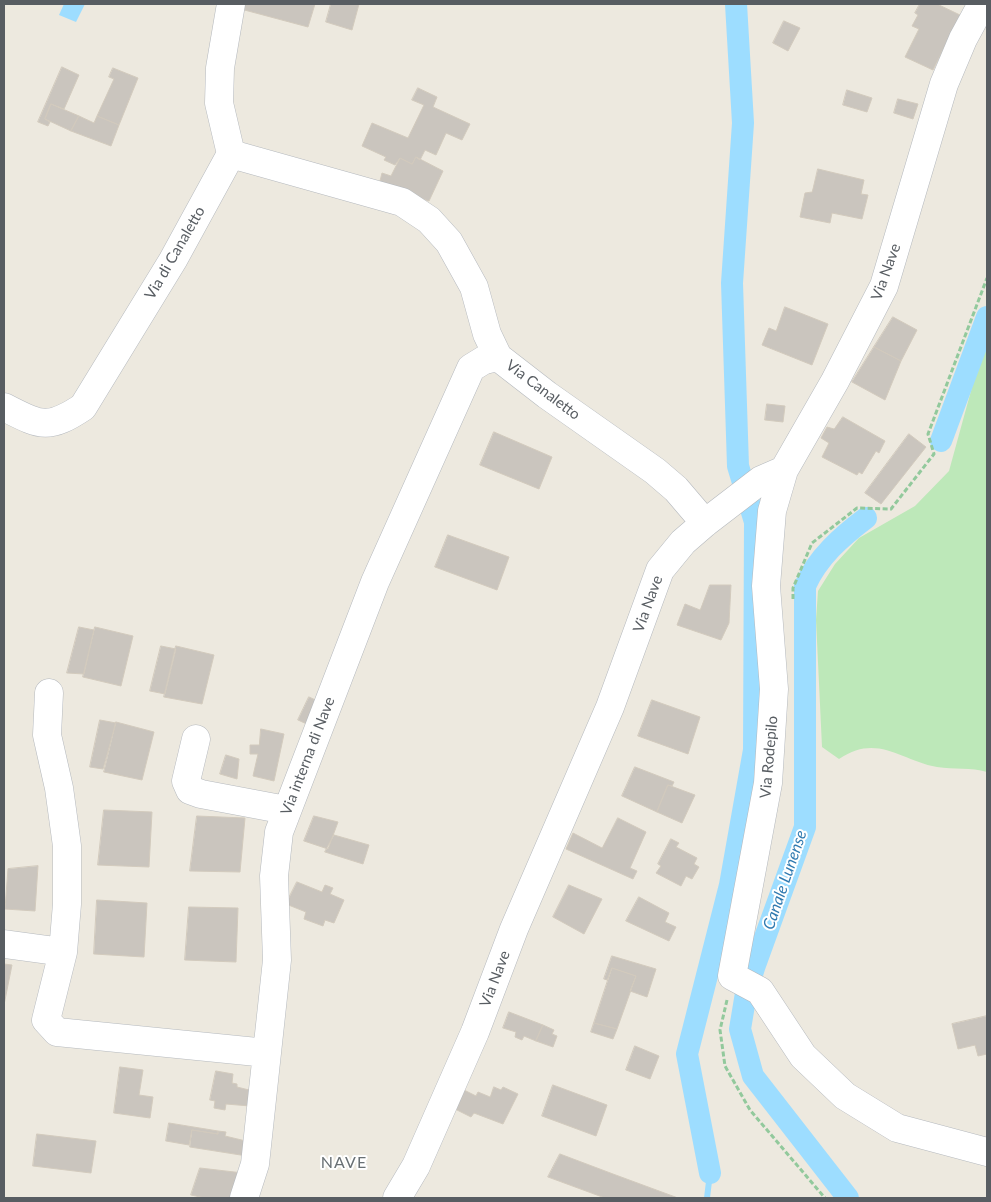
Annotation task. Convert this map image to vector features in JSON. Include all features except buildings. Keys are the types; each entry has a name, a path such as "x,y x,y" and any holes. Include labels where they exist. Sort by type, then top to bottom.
{"street":[{"path":"231,4 220,68 219,94 231,154"},
{"name":"Via Nave","path":"396,1198 416,1166 475,1032 514,930 610,707 660,570 683,542 705,523 772,475 835,381 884,286 944,84 963,39 982,4"},
{"name":"Via Canaletto","path":"231,154 402,202 429,220 449,242 474,287 487,334 498,357 547,395 655,471 676,489 705,523"},
{"name":"Via di Canaletto","path":"4,407 35,423 50,424 64,420 83,407 173,260 231,154"},
{"name":"Via interna di Nave","path":"244,1198 255,1164 277,960 274,876 279,832 375,582 471,368 484,360 498,357"},
{"name":"Via Rodepilo","path":"745,983 768,783 774,689 766,586 772,511 772,475"},
{"path":"49,693 47,735 59,788 67,846 67,904 63,952 46,1020 57,1032 267,1053"},
{"path":"196,738 186,781 190,790 201,794 286,810"},
{"path":"4,944 63,952"},
{"path":"745,983 780,1021 803,1056 845,1096 897,1128 976,1147 987,1152"}],"path":[{"path":"793,607 794,588 812,543 857,508 891,510 934,454 928,434 987,278"},
{"path":"745,983 720,1030 725,1066 750,1110 825,1198"}],"green space":[{"path":"987,341 987,772 937,767 877,748 865,748 839,759 822,747 816,620 818,591 835,564 859,538 915,506 949,471 980,358"}],"water":[{"path":"64,4 85,4 76,22 59,15"}],"waterway":[{"path":"710,1173 687,1054 730,885 754,750 755,522 738,466 732,283 743,123 736,4"},
{"name":"Canale Lunense","path":"941,441 987,317"},
{"name":"Canale Lunense","path":"848,1198 753,1076 740,1029 746,993 755,965 805,827 805,586 816,566 831,548 866,518"},
{"path":"707,1198 710,1173"}],"district":[{"name":"NAVE","path":"344,1163"}]}
